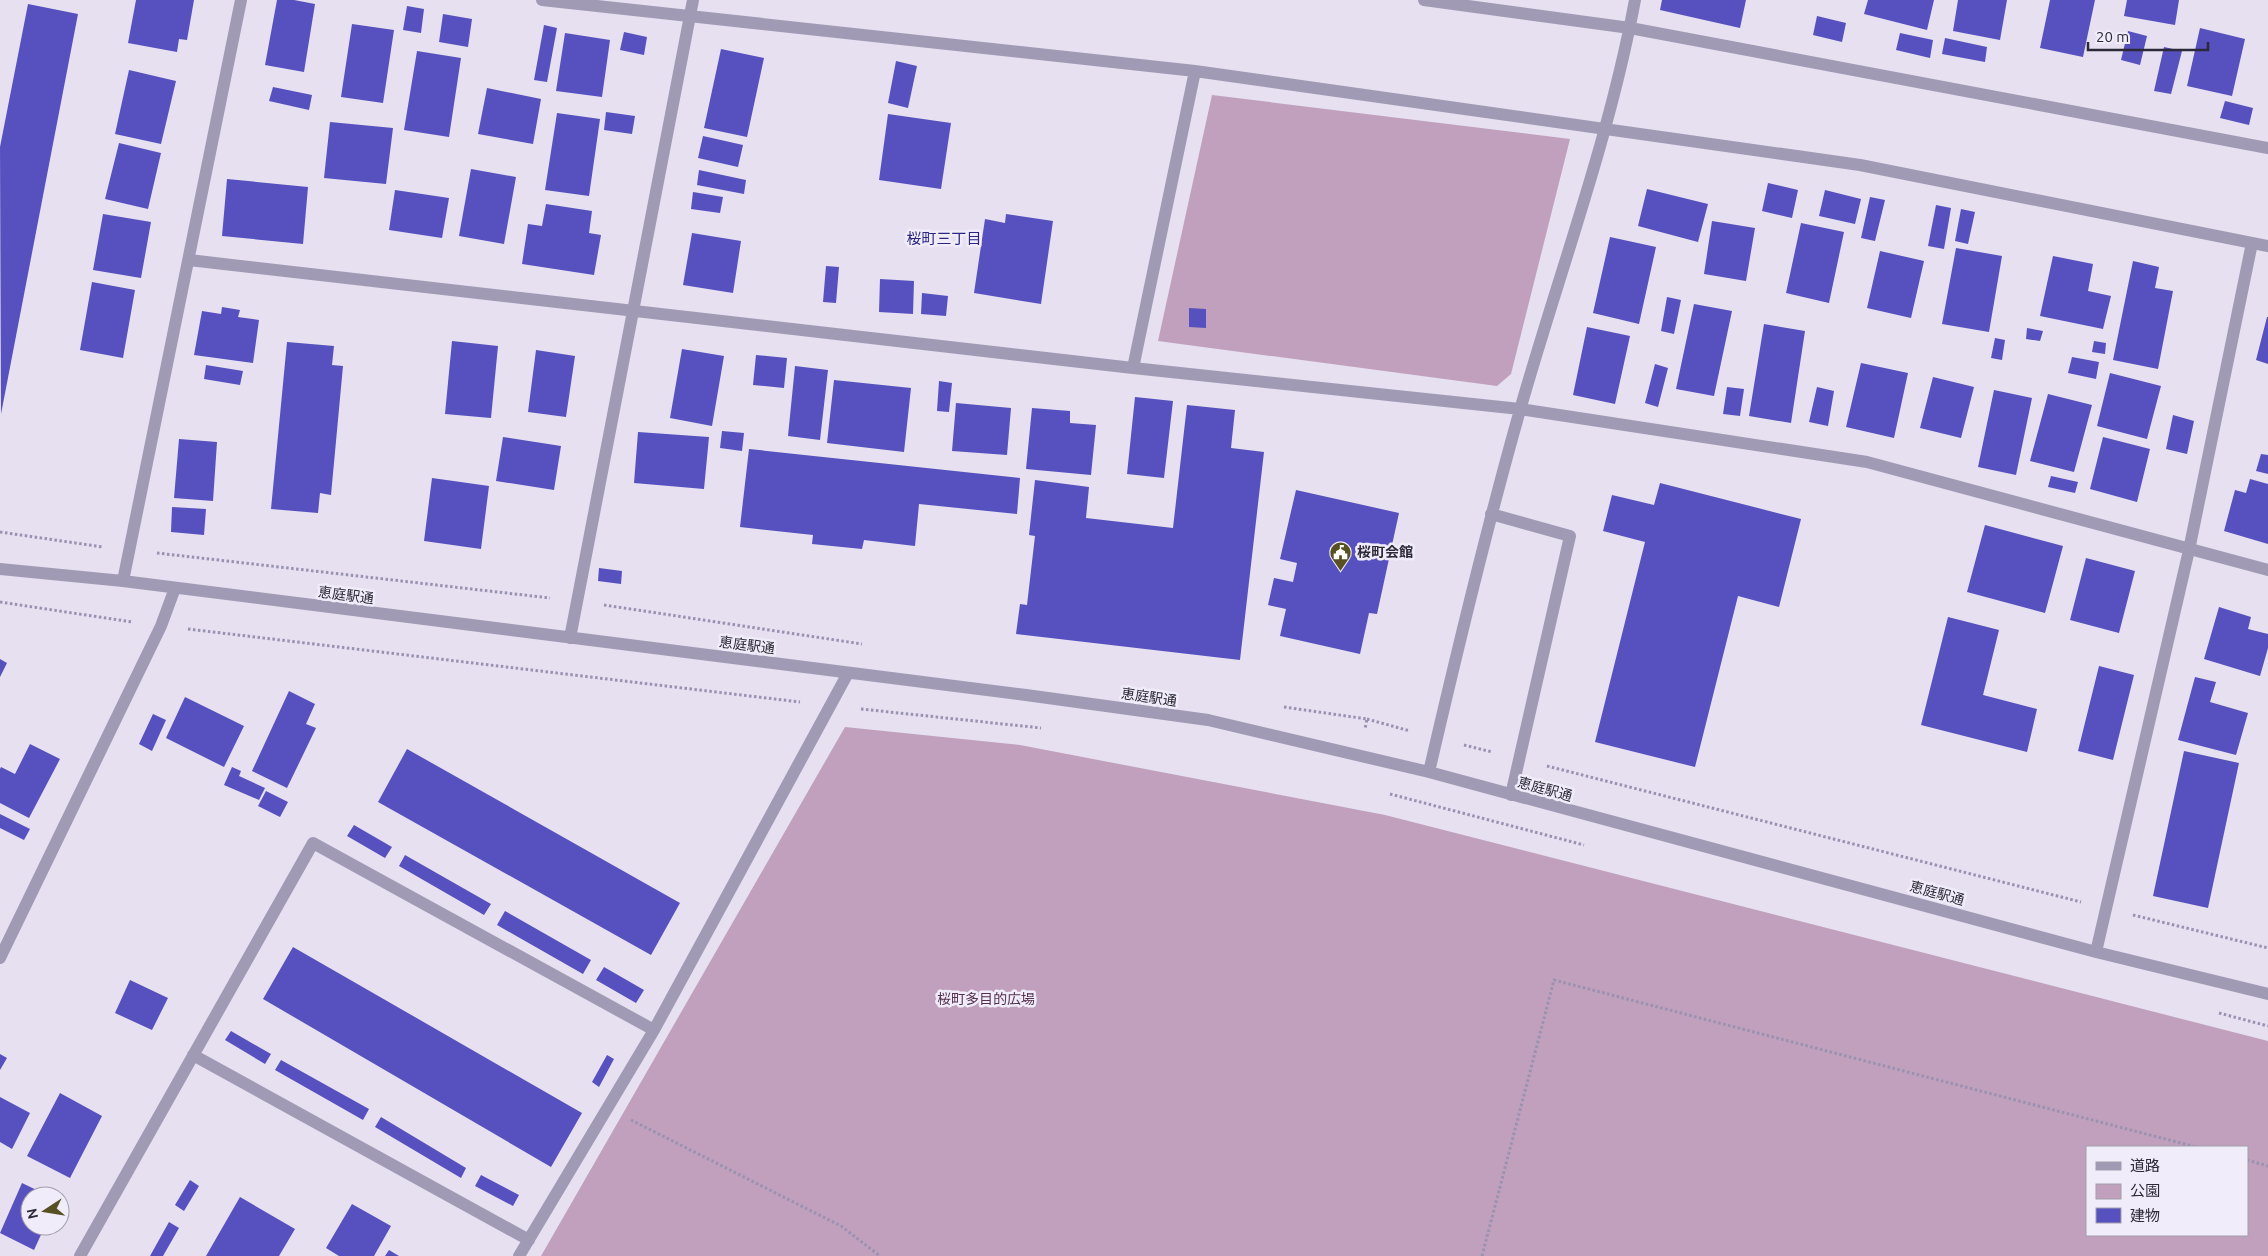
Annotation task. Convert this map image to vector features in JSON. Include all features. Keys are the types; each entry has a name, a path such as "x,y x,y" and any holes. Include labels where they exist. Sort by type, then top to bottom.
{"street":[{"path":"123,582 241,0"},
{"path":"542,0 1196,71 1860,165 2268,246"},
{"path":"570,638 693,0"},
{"path":"1424,0 1630,28 2268,148"},
{"path":"1429,772 1491,514 1520,409 1606,130 1636,0"},
{"path":"1133,368 1196,71"},
{"path":"2096,952 2189,550 2252,243"},
{"path":"189,260 1133,368 1520,409 1867,462 2268,570"},
{"path":"1491,514 1570,536 1511,795"},
{"name":"恵庭駅通","path":"0,569 175,588 1035,696 1208,720 1429,772 2096,952 2268,994"},
{"path":"0,958 161,626 175,588"},
{"path":"519,1256 654,1030 848,673"},
{"path":"80,1256 312,843 654,1030"},
{"path":"193,1055 530,1240"}],"path":[{"path":"0,602 161,626 830,705 1047,728"},
{"path":"1367,720 2268,948"},
{"path":"1482,1256 1554,980 2192,1146"},
{"path":"607,1108 841,1226 880,1256"},
{"path":"2248,1160 2268,1166"}],"green space":[{"path":"1212,95 1570,139 1511,374 1497,386 1158,341"},
{"name":"桜町多目的広場","path":"845,727 1020,745 1385,815 2268,1041 2268,1256 541,1256"}],"building":[{"path":"136,0 194,0 187,40 179,39 177,52 128,43"},
{"path":"277,0 294,0 315,4 304,72 265,65"},
{"path":"1662,0 1746,0 1740,28 1660,10"},
{"path":"1868,0 1934,0 1927,30 1864,14"},
{"path":"1958,0 2007,0 2000,40 1953,31"},
{"path":"2050,0 2095,0 2083,57 2040,48"},
{"path":"2127,0 2179,0 2175,25 2124,16"},
{"path":"28,4 78,14 1,414 0,147"},
{"path":"407,6 424,9 421,33 403,30"},
{"path":"443,14 472,19 468,47 439,42"},
{"path":"1817,16 1846,23 1842,42 1813,35"},
{"path":"352,24 394,30 383,103 341,97"},
{"path":"544,25 557,28 547,82 534,80"},
{"path":"2200,28 2245,39 2232,96 2187,86"},
{"path":"2128,31 2147,36 2140,65 2121,60"},
{"path":"624,32 647,37 644,55 620,50"},
{"path":"565,33 610,40 602,97 556,91"},
{"path":"1900,33 1933,40 1930,58 1896,50"},
{"path":"1945,38 1987,47 1985,62 1942,54"},
{"path":"2164,47 2182,51 2171,94 2154,91"},
{"path":"721,49 764,58 747,137 704,128"},
{"path":"417,51 461,58 449,137 404,130"},
{"path":"896,61 917,66 908,108 888,103"},
{"path":"129,70 176,81 161,144 115,134"},
{"path":"273,87 312,95 309,110 269,101"},
{"path":"487,88 541,99 533,144 478,134"},
{"path":"2225,101 2253,108 2249,125 2220,118"},
{"path":"606,112 635,116 632,134 604,130"},
{"path":"557,113 600,119 589,196 545,190"},
{"path":"888,114 951,123 941,189 879,180"},
{"path":"330,122 393,128 386,184 324,178"},
{"path":"703,136 743,145 738,167 698,158"},
{"path":"119,143 161,153 148,209 105,199"},
{"path":"471,169 516,177 504,244 459,236"},
{"path":"699,170 746,180 744,194 697,185"},
{"path":"227,179 308,187 303,244 222,236"},
{"path":"1768,183 1798,190 1792,218 1762,211"},
{"path":"1647,189 1708,204 1698,242 1638,226"},
{"path":"395,190 449,198 442,238 389,230"},
{"path":"1825,190 1861,199 1855,224 1819,216"},
{"path":"693,192 723,197 720,213 691,209"},
{"path":"1870,197 1885,200 1875,241 1861,238"},
{"path":"546,204 592,211 589,233 601,235 594,275 522,264 528,224 542,226"},
{"path":"1936,205 1951,208 1944,249 1928,246"},
{"path":"1961,209 1975,212 1968,244 1955,241"},
{"path":"103,214 151,222 141,278 93,270"},
{"path":"1006,214 1053,221 1041,304 974,293 985,219 1005,223"},
{"path":"1712,221 1755,228 1746,281 1704,274"},
{"path":"1801,223 1844,232 1829,303 1786,293"},
{"path":"692,233 741,241 733,293 683,285"},
{"path":"1610,237 1656,247 1639,324 1593,313"},
{"path":"1956,248 2002,256 1989,332 1942,324"},
{"path":"1880,251 1924,261 1911,318 1867,308"},
{"path":"2053,256 2093,264 2088,291 2111,296 2103,329 2040,316"},
{"path":"2133,261 2159,267 2155,288 2173,291 2158,369 2113,360"},
{"path":"826,266 839,267 836,303 823,302"},
{"path":"880,279 914,281 913,314 879,312"},
{"path":"92,282 135,290 123,358 80,350"},
{"path":"922,293 948,296 946,316 921,314"},
{"path":"1667,297 1681,300 1674,334 1661,331"},
{"path":"1694,304 1732,311 1714,396 1676,389"},
{"path":"222,307 240,310 238,317 259,320 253,363 194,355 202,311 221,314"},
{"path":"1189,308 1206,309 1206,328 1189,327"},
{"path":"2268,317 2268,364 2256,360"},
{"path":"1764,324 1805,331 1791,423 1749,416"},
{"path":"1587,327 1630,336 1615,404 1573,395"},
{"path":"2027,328 2043,331 2040,341 2026,339"},
{"path":"1995,338 2005,340 2002,360 1991,358"},
{"path":"452,341 498,346 491,418 445,414"},
{"path":"2094,341 2106,343 2105,354 2092,352"},
{"path":"287,342 334,346 332,365 343,366 331,495 320,493 318,513 271,509"},
{"path":"682,349 724,356 712,426 670,418"},
{"path":"536,350 575,356 566,417 528,412"},
{"path":"756,355 787,358 784,388 753,385"},
{"path":"2072,357 2099,362 2096,379 2068,373"},
{"path":"1861,363 1908,373 1894,438 1846,427"},
{"path":"1655,364 1668,368 1658,407 1645,403"},
{"path":"206,365 243,371 240,385 204,379"},
{"path":"795,366 828,370 820,440 788,436"},
{"path":"2110,373 2161,386 2147,439 2097,426"},
{"path":"1933,377 1974,387 1961,438 1920,428"},
{"path":"834,380 911,388 904,452 827,443"},
{"path":"939,381 952,383 949,412 937,411"},
{"path":"1727,387 1744,389 1740,416 1723,414"},
{"path":"1817,387 1834,391 1828,426 1809,422"},
{"path":"1994,390 2032,398 2016,475 1978,467"},
{"path":"2048,394 2092,405 2074,472 2030,461"},
{"path":"1135,397 1173,401 1164,478 1127,474"},
{"path":"956,403 1011,408 1007,455 952,451"},
{"path":"1187,405 1235,410 1231,448 1264,452 1240,660 1016,634 1020,604 1027,605 1035,536 1029,535 1035,480 1089,487 1086,518 1173,528"},
{"path":"1032,408 1070,411 1070,423 1096,425 1091,475 1026,469"},
{"path":"2173,415 2194,421 2187,454 2166,449"},
{"path":"722,431 744,433 742,451 720,448"},
{"path":"638,432 709,437 704,489 634,483"},
{"path":"503,437 561,446 554,490 496,481"},
{"path":"2103,437 2150,449 2137,502 2090,489"},
{"path":"179,439 217,442 213,501 174,498"},
{"path":"749,449 1020,478 1017,514 919,504 915,546 864,540 862,549 812,544 813,535 740,527"},
{"path":"2261,454 2268,455 2268,474 2256,471"},
{"path":"2051,476 2078,482 2075,493 2048,487"},
{"path":"432,478 489,486 481,549 424,541"},
{"path":"2250,479 2268,484 2268,544 2224,531 2235,490 2246,493"},
{"path":"1660,483 1801,519 1779,607 1738,596 1695,767 1595,742 1645,542 1603,531 1612,495 1654,505"},
{"name":"桜町会館","path":"1296,490 1399,513 1377,614 1369,613 1360,654 1280,636 1286,609 1268,605 1274,578 1293,582 1297,563 1280,559"},
{"path":"172,507 206,509 204,535 171,532"},
{"path":"1985,525 2063,546 2045,613 1967,592"},
{"path":"2086,558 2135,571 2119,633 2070,620"},
{"path":"599,568 622,571 621,584 598,581"},
{"path":"2219,607 2251,617 2248,629 2268,634 2268,648 2260,676 2204,659"},
{"path":"1948,617 1999,630 1983,695 2037,709 2027,752 1921,725"},
{"path":"0,659 7,663 0,677"},
{"path":"2099,666 2134,675 2113,760 2078,751"},
{"path":"2195,677 2216,682 2210,702 2248,713 2236,755 2178,740"},
{"path":"289,691 315,704 306,724 316,728 287,788 252,771"},
{"path":"185,697 244,726 224,767 166,738"},
{"path":"153,714 166,720 152,751 139,744"},
{"path":"30,744 60,759 29,818 0,803 0,769 1,767 15,774"},
{"path":"407,749 680,903 651,955 378,802"},
{"path":"2184,751 2239,763 2208,908 2153,896"},
{"path":"232,767 241,771 239,776 265,788 259,800 224,785"},
{"path":"266,791 288,802 280,817 258,806"},
{"path":"0,814 30,829 24,840 0,828"},
{"path":"354,825 392,847 385,858 347,836"},
{"path":"405,855 491,904 484,915 399,866"},
{"path":"505,911 591,960 583,974 497,925"},
{"path":"293,947 582,1113 551,1167 263,999"},
{"path":"604,967 644,990 636,1003 596,980"},
{"path":"130,980 168,998 152,1030 115,1013"},
{"path":"231,1031 271,1054 265,1064 225,1040"},
{"path":"0,1054 7,1058 0,1070"},
{"path":"607,1055 614,1059 599,1087 592,1082"},
{"path":"281,1060 369,1109 363,1120 275,1070"},
{"path":"60,1093 102,1116 70,1178 27,1156"},
{"path":"0,1097 30,1113 12,1149 0,1142"},
{"path":"381,1117 466,1168 461,1178 375,1127"},
{"path":"481,1175 519,1195 513,1206 475,1186"},
{"path":"190,1180 199,1186 184,1211 175,1205"},
{"path":"20,1188 20,1236 40,1236 34,1250 0,1233"},
{"path":"240,1197 295,1229 279,1256 206,1256"},
{"path":"352,1204 391,1226 374,1256 339,1256 326,1248"},
{"path":"169,1222 179,1228 163,1256 150,1256"},
{"path":"389,1250 399,1256 385,1256"}],"place":[{"name":"桜町会館","path":"1341,571"}],"district":[{"name":"桜町三丁目","path":"944,238"}]}
